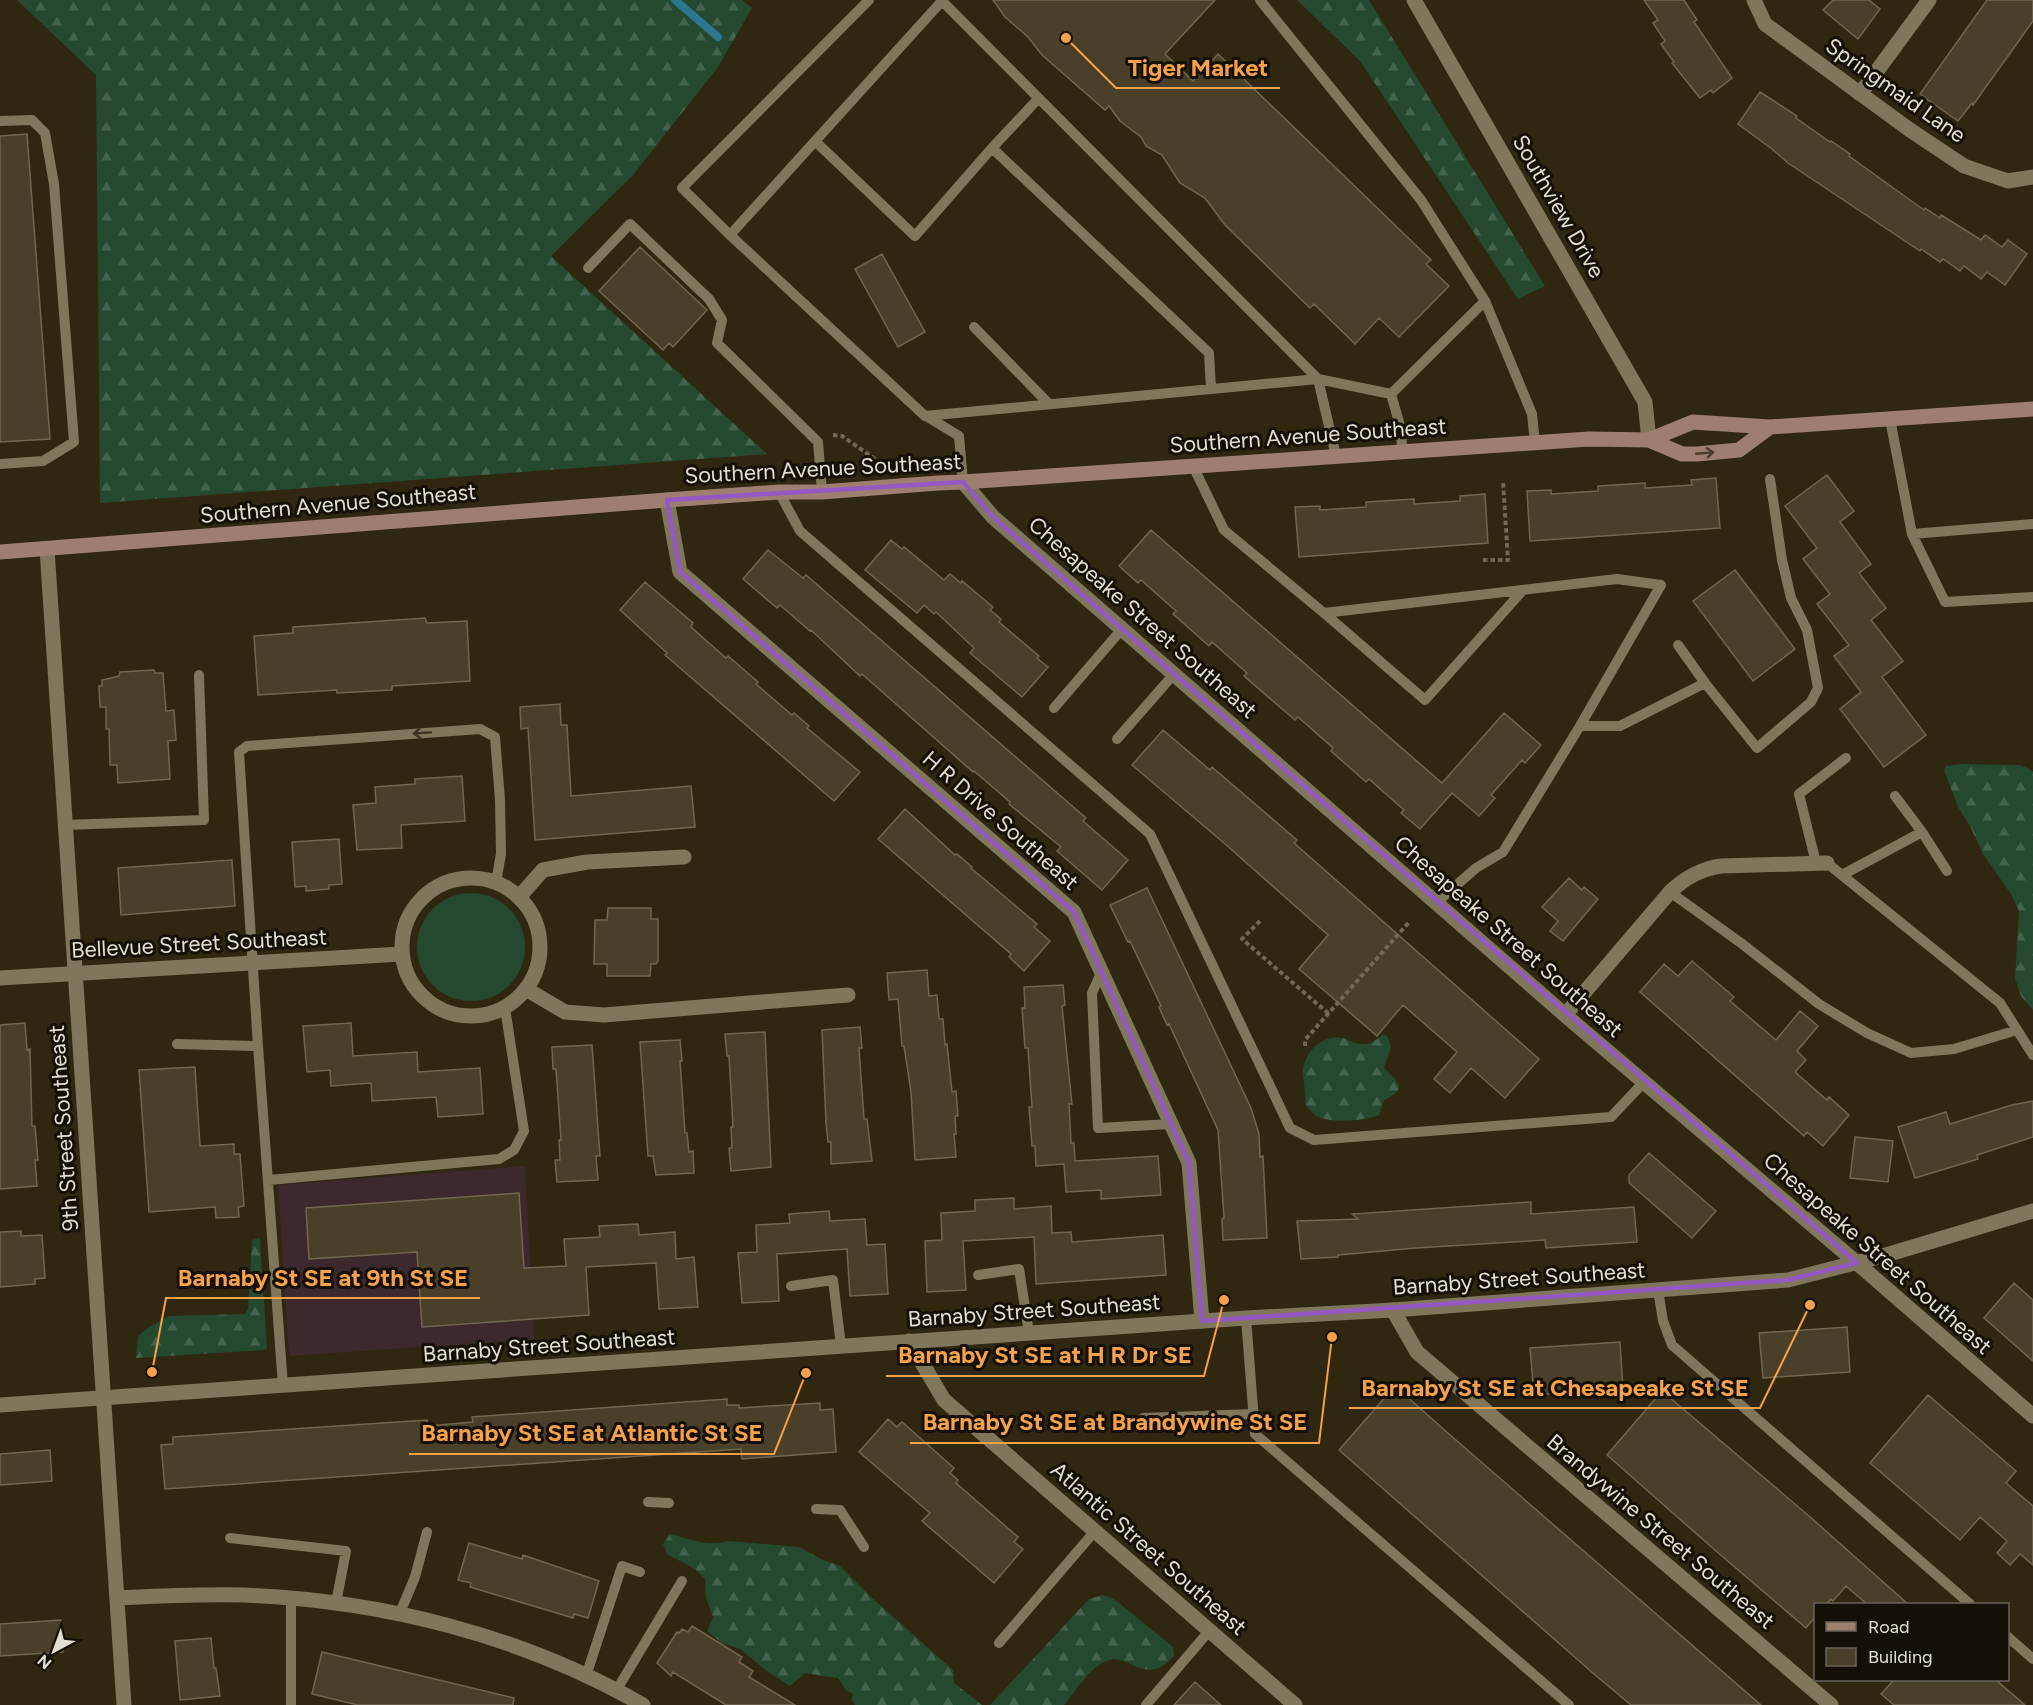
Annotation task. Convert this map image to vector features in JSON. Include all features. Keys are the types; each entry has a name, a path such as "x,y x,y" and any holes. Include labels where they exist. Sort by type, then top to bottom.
{"main road":[{"name":"Southern Avenue Southeast","path":"0,552 779,492 822,492 1534,443 1649,440 1693,422 1770,427 2033,408"},
{"name":"Southern Avenue Southeast","path":"1649,440 1682,454 1739,450 1770,427"}],"street":[{"name":"Southview Drive","path":"1414,0 1645,402 1649,440"},
{"name":"Springmaid Lane","path":"1754,0 1765,24 1964,166 2008,181 2033,177"},
{"path":"1860,94 1929,0"},
{"name":"Chesapeake Street Southeast","path":"963,482 993,517 1565,1015 2033,1416"},
{"name":"H R Drive Southeast","path":"668,500 680,572 1074,912 1189,1163 1202,1321"},
{"name":"9th Street Southeast","path":"47,549 124,1705"},
{"path":"519,897 543,870 587,862 684,857"},
{"path":"1565,1015 1670,892 1690,876 1711,867 1822,863"},
{"path":"459,878 475,878 496,882 519,897 536,923 540,942 536,973 516,1000 505,1008 483,1016 470,1017 440,1010 415,989 405,971 401,954 404,928 410,912 424,895 444,882 459,878"},
{"name":"Bellevue Street Southeast","path":"0,978 401,954"},
{"path":"526,989 566,1012 604,1015 848,994"},
{"name":"Barnaby Street Southeast","path":"0,1405 1202,1321 1393,1310 1788,1280 1857,1263 2033,1211"},
{"name":"Brandywine Street Southeast","path":"1393,1310 1417,1352 1831,1705"},
{"name":"Atlantic Street Southeast","path":"909,1341 944,1400 1295,1705"},
{"path":"117,1598 199,1595 291,1598 336,1603 399,1615 488,1637 586,1676 643,1705"}],"lane":[{"path":"868,0 682,188 925,416 959,436 963,482"},
{"path":"730,235 941,0 1318,379 1336,456"},
{"path":"1260,0 1421,200 1485,301 1532,414 1534,443"},
{"path":"815,141 915,236 1038,99"},
{"path":"0,120 32,120 45,133 54,184 74,442 43,461 0,464"},
{"path":"992,148 1209,353 1212,389"},
{"path":"588,268 630,224 708,299 722,320 717,343 818,442 822,492"},
{"path":"1391,394 1485,301"},
{"path":"974,327 1049,404"},
{"path":"925,416 1318,379 1391,394"},
{"path":"1391,394 1399,422 1403,452"},
{"path":"1890,419 1912,534 1945,602 2033,597"},
{"path":"1193,466 1224,530 1425,700 1523,590"},
{"path":"1678,645 1757,748 1811,702 1818,688 1807,630 1791,598 1784,570 1770,479"},
{"path":"779,492 800,531 1150,834 1290,1128 1314,1140 1611,1117 1644,1082"},
{"path":"1912,534 2033,524"},
{"path":"1324,613 1617,579 1661,585 1580,726 1503,852 1476,868 1436,903"},
{"path":"1054,708 1122,629"},
{"path":"1117,739 1174,674"},
{"path":"65,825 204,820 199,675"},
{"path":"1580,726 1620,726 1705,683"},
{"path":"283,1386 239,752 247,746 480,729 495,737 501,800 501,854 496,882"},
{"path":"1846,758 1799,794 1822,863 1842,875 2000,1004 2033,1055"},
{"path":"1895,796 1947,871"},
{"path":"1842,875 1922,832"},
{"path":"1670,892 1741,943 1819,1004 1867,1033 1911,1053 1954,1049 2017,1030"},
{"path":"1101,973 1092,993 1098,1128 1171,1124"},
{"path":"269,1180 499,1159 514,1150 524,1131 505,1008"},
{"path":"177,1044 258,1046"},
{"path":"978,1275 1019,1269 1029,1333"},
{"path":"791,1286 833,1280 841,1346"},
{"path":"1658,1290 1663,1321 1672,1345 1968,1603"},
{"path":"1246,1318 1255,1434 1569,1705"},
{"path":"1143,1418 1254,1414"},
{"path":"648,1502 669,1503"},
{"path":"816,1509 840,1510 864,1547"},
{"path":"999,1643 1095,1531"},
{"path":"399,1615 415,1577 427,1532"},
{"path":"230,1538 346,1551 336,1603"},
{"path":"586,1676 622,1566 640,1572"},
{"path":"616,1691 682,1581"},
{"path":"291,1598 291,1705"},
{"path":"1146,1705 1210,1630"},
{"path":"2009,1639 2033,1659"}],"path":[{"path":"809,433 842,436 878,460"},
{"path":"1483,560 1508,560 1503,481"},
{"path":"1260,921 1242,939 1329,1014"},
{"path":"1305,1046 1305,1040 1410,921"}],"highlighted area":[{"path":"963,482 993,517 1857,1263 1788,1280 1202,1321 1189,1163 1074,912 680,572 667,500"}],"shaded area":[{"path":"525,1166 534,1339 289,1356 278,1185"}],"green space":[{"path":"17,0 742,0 752,8 718,67 633,175 551,256 767,454 100,503 96,75"},
{"path":"1297,0 1369,0 1545,286 1518,299 1360,61"},
{"path":"2019,765 2033,772 2033,1010 2021,996 2015,978 2019,911 2011,894 1983,854 1958,807 1944,770 1946,766"},
{"path":"471,893 492,897 509,909 521,926 525,947 521,968 509,985 492,997 471,1001 450,997 433,985 421,968 417,947 421,926 433,909 450,897"},
{"path":"1386,1035 1391,1048 1384,1068 1397,1082 1399,1089 1384,1100 1379,1115 1366,1119 1340,1121 1314,1115 1305,1104 1303,1074 1304,1063 1311,1050 1322,1041 1336,1037 1364,1044"},
{"path":"259,1238 267,1348 265,1350 136,1358 138,1336 169,1316 245,1314 248,1309 252,1240"},
{"path":"670,1534 705,1543 728,1541 799,1547 840,1566 872,1598 953,1670 954,1683 982,1705 855,1705 851,1699 853,1694 846,1690 838,1678 805,1673 790,1686 768,1672 740,1649 722,1643 707,1631 713,1617 706,1598 705,1579 695,1569 667,1554 663,1544"},
{"path":"1103,1595 1114,1599 1173,1647 1174,1656 1154,1669 1137,1667 1115,1659 1106,1661 1088,1674 1064,1705 990,1705 1089,1599"}],"building":[{"path":"993,0 1215,0 1165,54 1193,81 1218,54 1431,260 1426,264 1449,286 1399,337 1379,318 1355,344 1314,304 1310,308 1225,225 1205,198 1180,183 1162,155 1146,146 1141,137 1120,121 1109,106 1105,110 1042,55 1028,37 1005,17"},
{"path":"1644,0 1684,0 1697,20 1694,22 1732,78 1713,93 1711,90 1700,98 1672,63 1674,62 1661,44 1665,41 1653,23 1658,20"},
{"path":"1833,0 1869,0 1880,9 1858,39 1823,10"},
{"path":"1987,0 2033,0 2033,21 1973,105 1972,103 1958,121 1920,94"},
{"path":"1760,92 1850,154 1849,156 1924,210 1925,208 1940,218 1941,215 1981,240 1985,235 2002,247 2008,240 2027,254 2005,285 1987,272 1981,279 1964,266 1960,271 1943,259 1940,262 1921,249 1920,251 1788,163 1738,124"},
{"path":"27,134 50,439 0,442 0,136"},
{"path":"640,247 707,310 673,347 669,343 663,350 599,291"},
{"path":"882,254 925,332 898,347 855,269"},
{"path":"1827,475 1854,511 1840,522 1871,564 1859,573 1886,608 1871,620 1903,661 1882,677 1926,735 1884,767 1840,709 1861,692 1834,656 1849,645 1817,604 1830,594 1803,559 1817,548 1785,506"},
{"path":"1716,478 1720,528 1530,541 1527,491 1551,490 1551,494 1598,491 1598,486 1645,483 1645,488 1692,485 1691,480"},
{"path":"1485,494 1488,543 1299,557 1295,507 1320,506 1320,510 1366,507 1366,502 1414,499 1414,504 1460,501 1460,496"},
{"path":"1151,530 1442,783 1504,713 1541,745 1525,763 1522,760 1491,795 1495,798 1479,816 1452,793 1420,829 1401,813 1404,810 1369,779 1366,782 1298,717 1295,720 1244,676 1247,673 1212,642 1209,646 1173,614 1176,611 1141,580 1138,583 1119,566"},
{"path":"891,540 902,549 904,547 944,580 950,574 961,583 962,581 993,607 990,610 1001,619 999,622 1039,656 1037,658 1048,667 1022,697 970,653 974,648 936,612 934,614 924,605 917,613 865,570"},
{"path":"768,550 803,578 806,575 1086,818 1083,821 1128,860 1102,890 1057,851 1061,847 1009,804 1010,802 862,674 860,676 811,630 780,605 777,608 743,579"},
{"path":"1735,570 1795,649 1753,681 1693,601"},
{"path":"645,582 693,623 691,627 726,658 728,656 758,682 756,684 792,715 794,713 809,726 807,728 860,772 834,801 665,655 667,653 620,610"},
{"path":"425,618 427,623 467,621 470,681 392,686 392,690 337,693 337,690 258,695 254,636 293,633 293,627"},
{"path":"154,670 155,673 163,673 166,711 174,710 176,740 168,741 170,779 118,783 117,765 110,765 106,707 100,707 99,686 102,686 102,680 119,676 120,672"},
{"path":"560,704 561,725 567,725 571,796 691,786 695,827 535,840 528,728 521,729 520,707"},
{"path":"1163,730 1210,770 1212,767 1297,840 1294,843 1539,1059 1505,1098 1471,1068 1450,1093 1434,1079 1457,1052 1403,1005 1377,1036 1299,969 1328,935 1132,765"},
{"path":"462,776 465,821 401,825 402,848 357,850 353,805 376,803 375,787 415,784 415,779"},
{"path":"905,809 955,855 957,854 1037,924 1034,927 1050,941 1024,971 1009,957 1011,954 878,839"},
{"path":"339,839 342,884 329,885 329,889 306,891 306,886 295,887 292,842"},
{"path":"232,860 235,906 121,915 118,868"},
{"path":"1569,878 1582,890 1584,887 1598,899 1563,941 1550,931 1558,921 1542,907"},
{"path":"1147,888 1251,1108 1259,1134 1260,1157 1263,1156 1267,1238 1223,1240 1222,1219 1224,1218 1218,1130 1169,1024 1167,1025 1159,1007 1161,1006 1130,941 1128,942 1110,905"},
{"path":"608,908 651,908 651,919 658,919 658,961 656,964 651,964 650,976 607,976 607,964 594,964 595,920 607,920"},
{"path":"1692,961 1734,997 1730,1001 1776,1040 1800,1011 1818,1026 1797,1051 1806,1060 1795,1072 1827,1100 1829,1097 1849,1115 1823,1146 1807,1132 1804,1136 1640,992 1664,964 1678,976"},
{"path":"927,970 929,996 937,995 939,1019 943,1019 952,1092 956,1091 958,1116 955,1116 956,1134 954,1134 956,1157 915,1160 911,1092 904,1046 902,1046 898,999 889,1000 887,973"},
{"path":"1063,985 1065,1005 1062,1006 1072,1104 1069,1104 1071,1143 1074,1143 1075,1161 1158,1156 1161,1195 1101,1199 1101,1190 1066,1192 1064,1164 1036,1166 1029,1107 1032,1107 1028,1048 1025,1048 1022,1008 1025,1008 1024,987"},
{"path":"25,1023 27,1050 30,1049 32,1126 35,1126 38,1160 35,1160 37,1186 0,1189 0,1025"},
{"path":"351,1023 353,1056 417,1052 418,1072 480,1068 483,1114 438,1117 436,1097 372,1101 371,1083 331,1086 330,1070 307,1072 303,1026"},
{"path":"860,1027 862,1048 859,1048 864,1119 867,1119 872,1161 831,1164 831,1142 828,1142 826,1123 822,1030"},
{"path":"765,1032 771,1167 731,1171 729,1148 732,1148 731,1127 733,1127 729,1056 727,1056 725,1034"},
{"path":"680,1040 685,1133 687,1133 689,1152 693,1151 694,1173 656,1175 653,1156 648,1156 640,1042"},
{"path":"592,1045 600,1156 596,1156 598,1180 557,1182 555,1160 560,1160 559,1140 561,1140 556,1069 553,1069 552,1047"},
{"path":"195,1067 200,1146 234,1144 234,1154 240,1154 244,1206 238,1207 239,1217 216,1218 215,1207 149,1212 139,1070"},
{"path":"2033,1101 2033,1137 1977,1155 1978,1159 1915,1178 1898,1127 1946,1112 1950,1124"},
{"path":"1855,1137 1893,1141 1888,1182 1850,1178"},
{"path":"1649,1153 1716,1211 1692,1238 1629,1183 1629,1175"},
{"path":"519,1193 524,1268 566,1266 564,1239 600,1237 599,1226 638,1224 639,1235 675,1232 676,1259 694,1257 698,1307 659,1309 656,1263 586,1267 589,1315 422,1327 417,1252 309,1259 306,1208"},
{"path":"1014,1198 1014,1209 1051,1206 1052,1233 1071,1232 1072,1242 1163,1235 1166,1275 1036,1284 1034,1237 963,1241 966,1290 927,1292 925,1241 942,1240 941,1213 975,1211 975,1200"},
{"path":"1531,1202 1531,1214 1634,1207 1637,1242 1546,1248 1545,1240 1416,1248 1301,1259 1297,1221 1358,1219 1352,1214"},
{"path":"829,1211 830,1221 865,1219 867,1245 885,1244 888,1294 850,1296 847,1249 777,1254 779,1301 742,1303 738,1253 757,1252 756,1225 790,1223 789,1214"},
{"path":"21,1231 21,1236 42,1235 45,1278 35,1279 35,1284 0,1287 0,1232"},
{"path":"2014,1283 2033,1300 2033,1361 1984,1318"},
{"path":"1847,1327 1850,1372 1763,1378 1759,1333"},
{"path":"1620,1342 1623,1389 1534,1395 1530,1348"},
{"path":"1395,1386 1761,1705 1631,1705 1594,1674 1339,1450"},
{"path":"1662,1391 1907,1603 1866,1603 1846,1586 1833,1601 1831,1599 1828,1603 1814,1603 1814,1618 1806,1628 1607,1455"},
{"path":"1928,1395 2016,1471 2006,1483 2033,1506 2033,1565 2020,1554 2010,1565 1997,1553 2007,1541 1980,1517 1960,1540 1870,1463"},
{"path":"727,1399 727,1405 739,1405 739,1408 820,1403 820,1410 833,1409 836,1452 742,1459 741,1449 165,1489 161,1445 173,1444 173,1437 427,1420 428,1426 473,1422 472,1417"},
{"path":"888,1419 897,1427 902,1422 954,1468 950,1473 958,1480 956,1483 1018,1537 1014,1542 1023,1549 994,1583 922,1521 930,1513 859,1452"},
{"path":"50,1450 52,1481 0,1485 0,1454"},
{"path":"469,1543 522,1559 523,1555 599,1581 588,1618 574,1614 573,1618 470,1587 471,1583 458,1580"},
{"path":"61,1620 63,1652 0,1656 0,1624"},
{"path":"692,1626 742,1657 739,1662 753,1671 749,1677 795,1705 726,1705 673,1672 671,1676 657,1663 677,1632 679,1633 682,1629 688,1632"},
{"path":"211,1638 220,1696 180,1700 175,1641"},
{"path":"322,1652 514,1698 513,1705 358,1705 312,1694"},
{"path":"1893,1681 1997,1681 2025,1705 1894,1705 1881,1694"},
{"path":"1195,1682 1221,1705 1174,1705"}],"waterway":[{"path":"675,0 718,37"}],"place":[{"name":"Tiger Market","path":"1066,38"},
{"name":"Barnaby St SE at H R Dr SE","path":"1224,1300"},
{"name":"Barnaby St SE at Chesapeake St SE","path":"1810,1305"},
{"name":"Barnaby St SE at Brandywine St SE","path":"1332,1337"},
{"name":"Barnaby St SE at 9th St SE","path":"152,1372"},
{"name":"Barnaby St SE at Atlantic St SE","path":"806,1373"}]}
